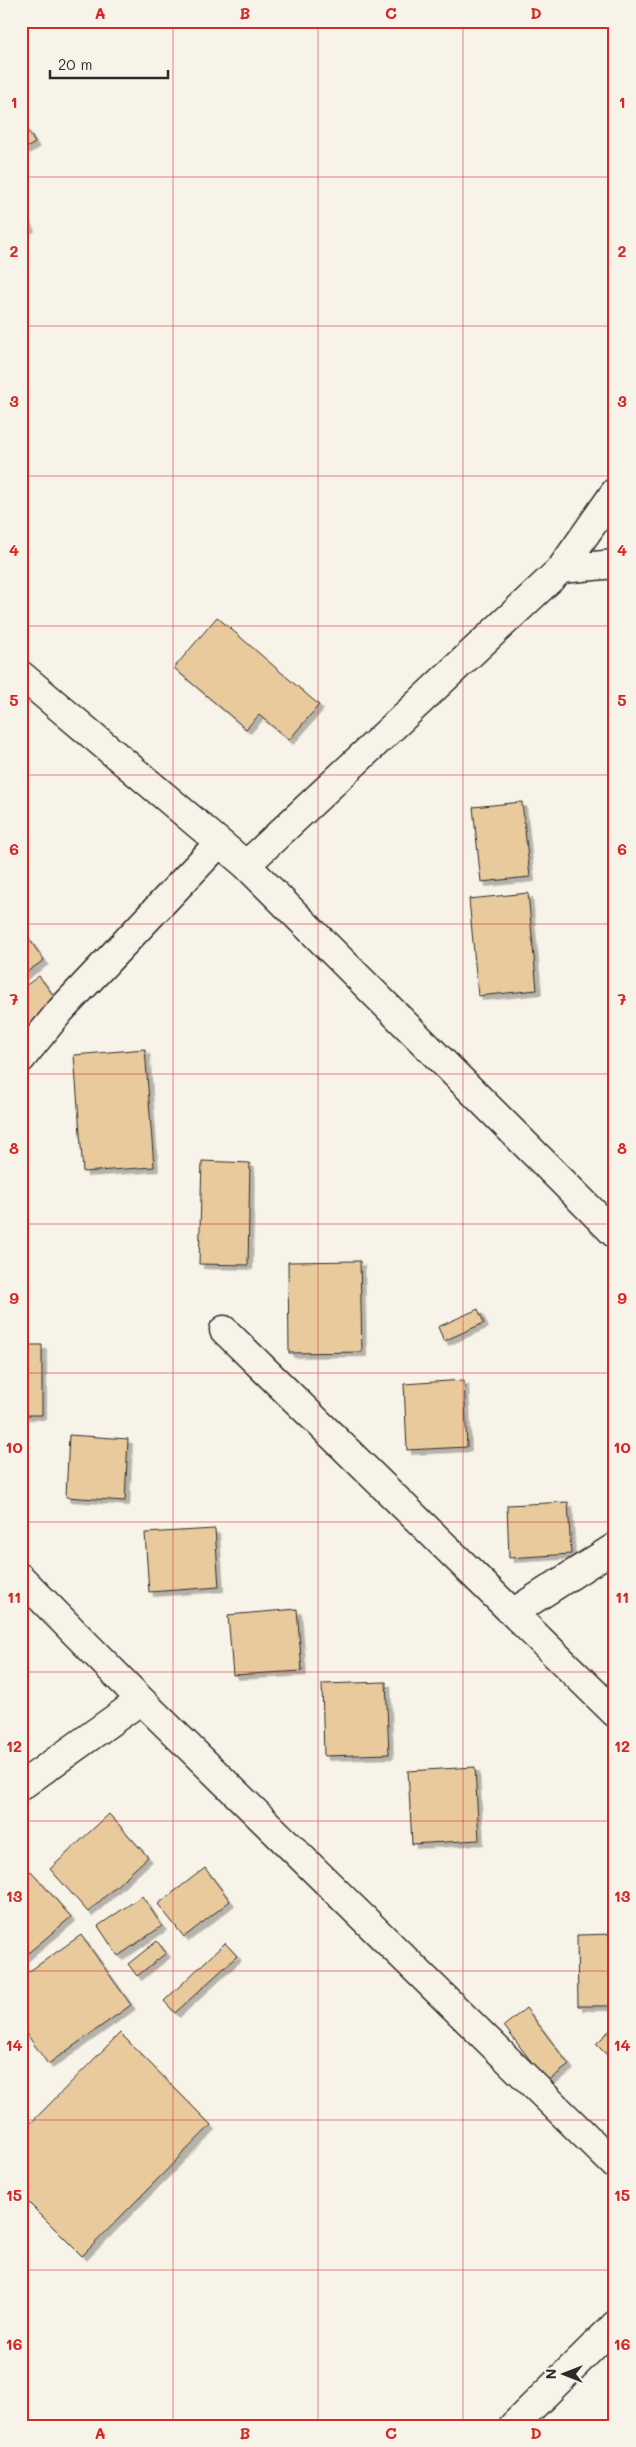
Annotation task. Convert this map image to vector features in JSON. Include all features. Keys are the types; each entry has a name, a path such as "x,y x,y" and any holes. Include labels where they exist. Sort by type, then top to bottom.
{"street":[{"path":"246,864 561,570 615,492"},
{"path":"561,570 615,564"},
{"path":"21,675 246,864 615,1234"},
{"path":"21,1059 61,1010 219,843"},
{"path":"224,1330 615,1713"},
{"path":"514,1612 615,1547"},
{"path":"21,1578 141,1700 615,2165"},
{"path":"21,1786 141,1700"},
{"path":"513,2426 615,2325"}],"building":[{"path":"26,128 35,143 21,151 21,130"},
{"path":"21,208 30,227 21,231"},
{"path":"217,617 319,705 289,740 259,715 246,729 174,668"},
{"path":"522,802 530,877 481,882 473,807"},
{"path":"528,893 537,990 478,996 469,899"},
{"path":"21,928 44,960 21,976"},
{"path":"39,976 59,1003 21,1031 21,989"},
{"path":"145,1049 154,1167 83,1172 74,1055"},
{"path":"202,1161 250,1163 248,1265 199,1264"},
{"path":"360,1261 362,1352 289,1353 288,1262"},
{"path":"478,1309 484,1323 444,1341 438,1327"},
{"path":"21,1345 42,1345 42,1415 21,1415"},
{"path":"464,1380 467,1447 407,1450 404,1384"},
{"path":"69,1435 128,1439 125,1501 66,1497"},
{"path":"568,1502 571,1554 509,1558 507,1505"},
{"path":"215,1529 219,1587 149,1592 145,1533"},
{"path":"297,1609 302,1671 233,1675 228,1615"},
{"path":"386,1682 389,1754 324,1756 322,1684"},
{"path":"475,1767 479,1840 412,1844 408,1771"},
{"path":"109,1814 148,1857 88,1912 50,1869"},
{"path":"205,1868 230,1901 184,1937 158,1904"},
{"path":"31,1871 71,1917 21,1959 21,1879"},
{"path":"142,1896 162,1926 118,1956 98,1926"},
{"path":"615,1934 615,2006 578,2006 577,1935"},
{"path":"81,1935 131,2005 48,2064 21,2026 21,1977"},
{"path":"157,1941 166,1953 137,1976 128,1964"},
{"path":"225,1943 237,1956 175,2013 164,2001"},
{"path":"526,2008 569,2065 547,2082 504,2026"},
{"path":"615,2025 615,2059 613,2061 596,2044"},
{"path":"120,2033 211,2125 82,2256 21,2195 21,2133"}]}
